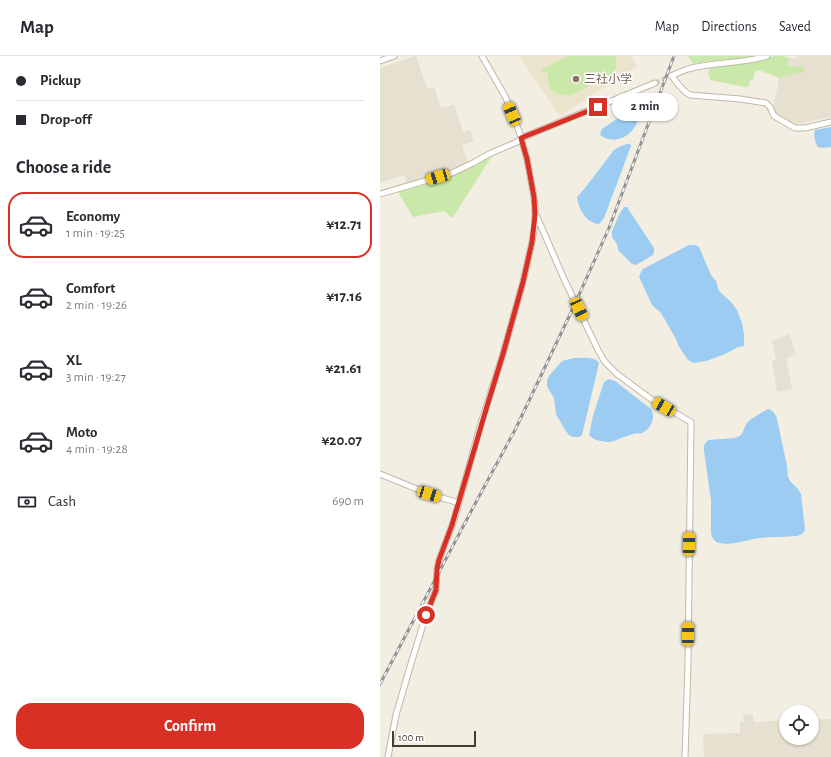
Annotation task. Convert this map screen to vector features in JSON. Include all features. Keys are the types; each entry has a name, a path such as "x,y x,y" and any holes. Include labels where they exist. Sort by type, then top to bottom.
{"street":[{"path":"380,61 394,56"},
{"path":"388,757 396,715 426,615 436,590 439,560 459,503 523,282 532,242 535,215 534,197 527,159 506,98 482,56"},
{"path":"767,56 701,66 671,76 690,95 740,99 766,103 770,107 774,116 795,128 805,128 831,122"},
{"path":"380,194 452,173 489,154 517,142 521,138 655,83"},
{"path":"535,215 564,279 605,362 617,374 651,399 691,422 688,664 685,757"},
{"path":"380,474 429,494 459,503"}],"shaded area":[{"path":"415,56 427,88 434,87 441,108 454,104 463,132 470,129 474,141 462,145 468,163 407,184 404,175 380,183 380,68"},
{"name":"三社小学","path":"519,56 631,56 637,66 560,116"},
{"path":"798,56 831,56 831,117 795,124 787,122 775,114 773,110 779,78 804,72 796,67 787,65 789,58 794,59"},
{"path":"789,334 796,354 786,358 792,389 777,392 772,361 776,360 772,341"},
{"path":"753,714 754,722 779,720 779,745 819,745 819,719 831,719 831,757 704,757 703,734 740,733 740,722 744,722 743,715"}],"green space":[{"path":"568,56 616,56 616,65 614,71 606,78 574,94 562,95 551,89 548,80 548,71 543,74 541,70"},
{"path":"688,56 761,56 693,64"},
{"path":"774,56 789,58 787,65 796,67 803,66 804,72 779,78 759,70 755,72 753,81 750,80 749,86 746,87 710,80 708,72 711,68 758,61"},
{"path":"492,156 453,217 444,211 413,217 398,192 463,172"}],"water":[{"path":"636,106 640,110 640,115 637,124 631,132 614,140 604,138 600,135 602,129"},
{"path":"831,127 831,147 818,147 814,134 815,130"},
{"path":"630,144 631,146 604,218 599,224 594,223 587,218 581,210 577,197 614,150"},
{"path":"624,207 627,207 654,248 653,255 636,265 632,264 618,250 617,244 612,237 612,231"},
{"path":"689,245 696,245 699,247 711,275 716,281 719,291 737,310 744,334 744,346 738,347 725,354 706,361 693,363 688,360 678,345 661,313 652,305 639,277 643,269"},
{"path":"574,358 591,358 595,359 599,363 582,435 579,437 569,435 565,430 556,414 554,398 547,386 549,376 562,361"},
{"path":"609,379 615,381 651,409 653,419 648,429 642,433 633,434 609,442 603,442 589,435 593,416 604,382"},
{"path":"768,409 774,413 777,419 788,477 801,494 805,530 802,534 797,536 759,538 727,544 716,542 711,533 711,500 704,445 708,440 738,437 742,434 749,421"}],"tunnel":[{"path":"655,83 671,76"}],"railway":[{"path":"380,684 516,428 574,306 609,228 674,56"}],"place":[{"name":"三社小学","path":"576,79"}],"route":[{"path":"426,615 436,590 439,560 452,525 503,354 523,282 532,242 535,223 535,206 527,159 521,138 598,107"}]}
